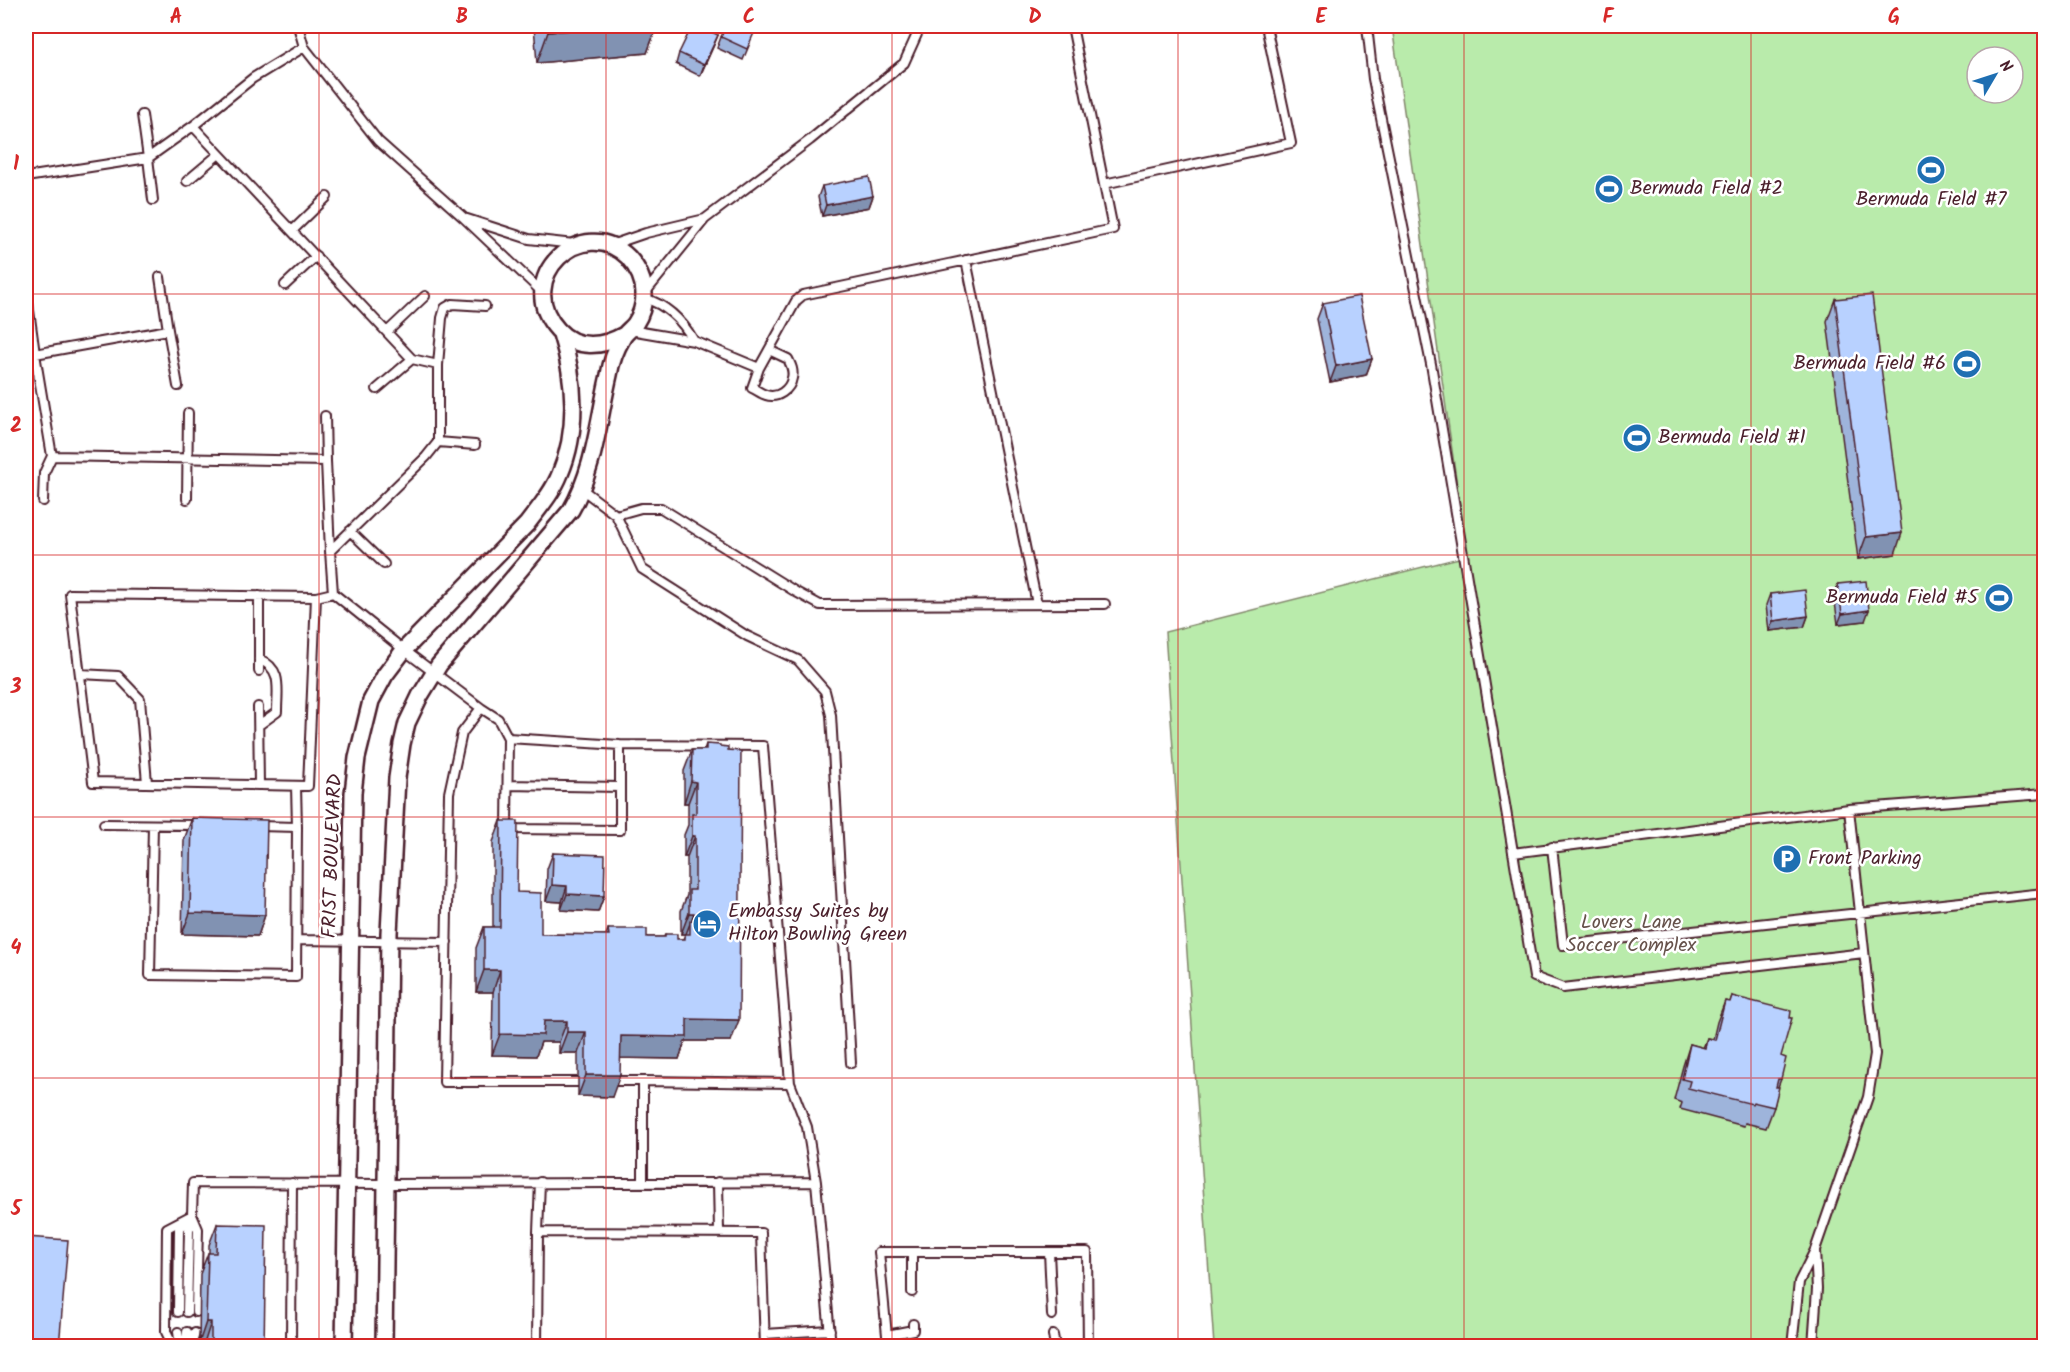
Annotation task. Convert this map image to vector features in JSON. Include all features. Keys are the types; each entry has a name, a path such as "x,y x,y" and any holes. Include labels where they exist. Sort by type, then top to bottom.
{"street":[{"path":"542,292 545,276 553,262 564,252 578,245 594,243 609,246 624,253 642,278 644,296 642,309 635,324 626,332 612,341 599,345 573,341 561,334"},
{"name":"FRIST BOULEVARD","path":"344,1347 353,793 357,758 371,700 385,675 405,650 527,524 560,476 569,450 573,384 561,334 550,322 544,308 542,292"},
{"path":"384,1347 389,942 397,778 407,723 435,671 479,616 571,510 583,490 596,446 614,355 626,332"}],"lane":[{"path":"298,26 304,47 378,141 542,292"},
{"path":"694,341 685,324 659,303 644,296 705,219 810,140 904,63 918,32 917,26"},
{"path":"769,350 788,359 793,369 792,379 786,390 778,395 768,396 752,388 759,368 796,301 802,295 1113,229 1072,26"},
{"path":"1104,184 1292,143 1266,26"},
{"path":"1367,26 1373,79 1431,364 1534,977 1563,988 1864,953"},
{"path":"26,177 148,158 193,126 253,78 304,47"},
{"path":"142,115 153,200"},
{"path":"193,126 412,359 438,365"},
{"path":"187,181 219,154"},
{"path":"292,231 327,197"},
{"path":"464,218 529,239 578,245"},
{"path":"609,246 646,233 705,219"},
{"path":"285,285 316,256"},
{"path":"966,260 1037,604"},
{"path":"160,277 178,386"},
{"path":"26,288 52,456 44,473 43,501"},
{"path":"387,332 425,297"},
{"path":"330,551 426,457 438,442 438,365 445,308 452,304 485,306"},
{"path":"35,354 168,330"},
{"path":"626,332 694,341 759,368"},
{"path":"378,389 412,359"},
{"path":"187,500 188,413"},
{"path":"325,416 333,592 405,650 498,719 508,738 507,829 620,830 620,745"},
{"path":"438,442 475,446"},
{"path":"52,456 326,461"},
{"path":"583,490 616,514 642,569 747,636 798,660 825,691 831,715 851,1063"},
{"path":"616,514 641,508 662,508 820,605 1105,604"},
{"path":"350,531 384,564"},
{"path":"316,597 308,786 93,782 70,594 316,597 333,592"},
{"path":"259,596 259,671"},
{"path":"259,659 270,664 278,678 276,712 259,725"},
{"path":"80,674 118,675 140,699 147,783"},
{"path":"258,708 259,785"},
{"path":"481,708 462,733 448,793 444,1082 578,1082"},
{"path":"508,738 620,745 763,746 790,1083 807,1127 816,1182 831,1347"},
{"path":"507,785 620,787"},
{"path":"153,825 150,975 296,977 296,786"},
{"path":"1514,852 1849,808 2044,794"},
{"path":"1792,1347 1799,1282 1815,1250 1868,1097 1875,1054 1849,808"},
{"path":"104,824 208,825"},
{"path":"253,826 297,827"},
{"path":"1552,847 1563,945 2044,893"},
{"path":"297,940 447,942"},
{"path":"613,1081 790,1083"},
{"path":"643,1081 644,1183"},
{"path":"537,1347 540,1182"},
{"path":"718,1182 719,1232"},
{"path":"192,1215 179,1229 187,1312 198,1229 192,1215 194,1183 816,1182"},
{"path":"291,1347 292,1184"},
{"path":"173,1347 166,1332 167,1228 192,1215"},
{"path":"538,1232 761,1233 765,1347"},
{"path":"1813,1347 1817,1289 1815,1250"},
{"path":"888,1347 879,1252 1087,1252 1088,1347"},
{"path":"912,1252 912,1292"},
{"path":"1049,1252 1052,1315"},
{"path":"887,1335 913,1330 913,1324"},
{"path":"765,1334 830,1330"},
{"path":"180,1347 187,1333"},
{"path":"186,1347 187,1333"},
{"path":"187,1333 191,1347"},
{"path":"1053,1335 1055,1347"}],"green space":[{"name":"Lovers Lane Soccer Complex","path":"1392,26 2044,26 2044,1346 1214,1346 1165,632 1467,556"}],"building":[{"path":"548,26 622,26 548,32"},
{"path":"692,26 699,26 718,35 704,65 679,53"},
{"path":"726,26 738,26 754,33 747,49 721,37"},
{"path":"869,177 873,196 826,205 822,186"},
{"path":"1872,295 1902,533 1866,537 1835,299"},
{"path":"1359,296 1372,359 1336,366 1323,303"},
{"path":"1866,581 1869,610 1842,614 1838,584"},
{"path":"1805,590 1808,616 1773,621 1770,594"},
{"name":"Embassy Suites by Hilton Bowling Green","path":"706,744 741,751 739,1020 687,1019 687,1037 621,1036 620,1075 586,1075 586,1032 567,1032 567,1021 544,1021 543,1035 500,1034 500,970 484,970 484,927 500,927 501,821 518,821 517,892 541,893 541,934 609,935 608,929 647,929 647,937 677,934 677,939 685,939 685,934 690,934 690,921 694,921 694,913 689,913 689,890 695,890 695,836 692,836 692,814 696,814 696,782 691,781 692,750 706,750"},
{"path":"192,818 267,820 265,915 190,913"},
{"path":"553,853 605,855 604,896 567,894 567,886 552,885"},
{"path":"1732,996 1791,1011 1790,1018 1792,1018 1781,1056 1786,1058 1781,1079 1778,1079 1776,1087 1779,1087 1774,1107 1753,1102 1752,1104 1688,1088 1690,1081 1682,1079 1690,1044 1705,1048 1707,1038 1715,1040 1725,1001 1730,1002"},
{"path":"217,1224 266,1225 264,1347 240,1347 240,1342 211,1342 211,1322 206,1322 208,1253 216,1253"},
{"path":"26,1237 68,1240 59,1347 26,1347"}],"place":[{"name":"Bermuda Field #7","path":"1931,170"},
{"name":"Bermuda Field #2","path":"1609,189"},
{"name":"Bermuda Field #6","path":"1967,364"},
{"name":"Bermuda Field #1","path":"1637,438"},
{"name":"Bermuda Field #5","path":"1999,598"},
{"name":"Front Parking","path":"1787,859"},
{"name":"Embassy Suites by Hilton Bowling Green","path":"707,924"}]}
